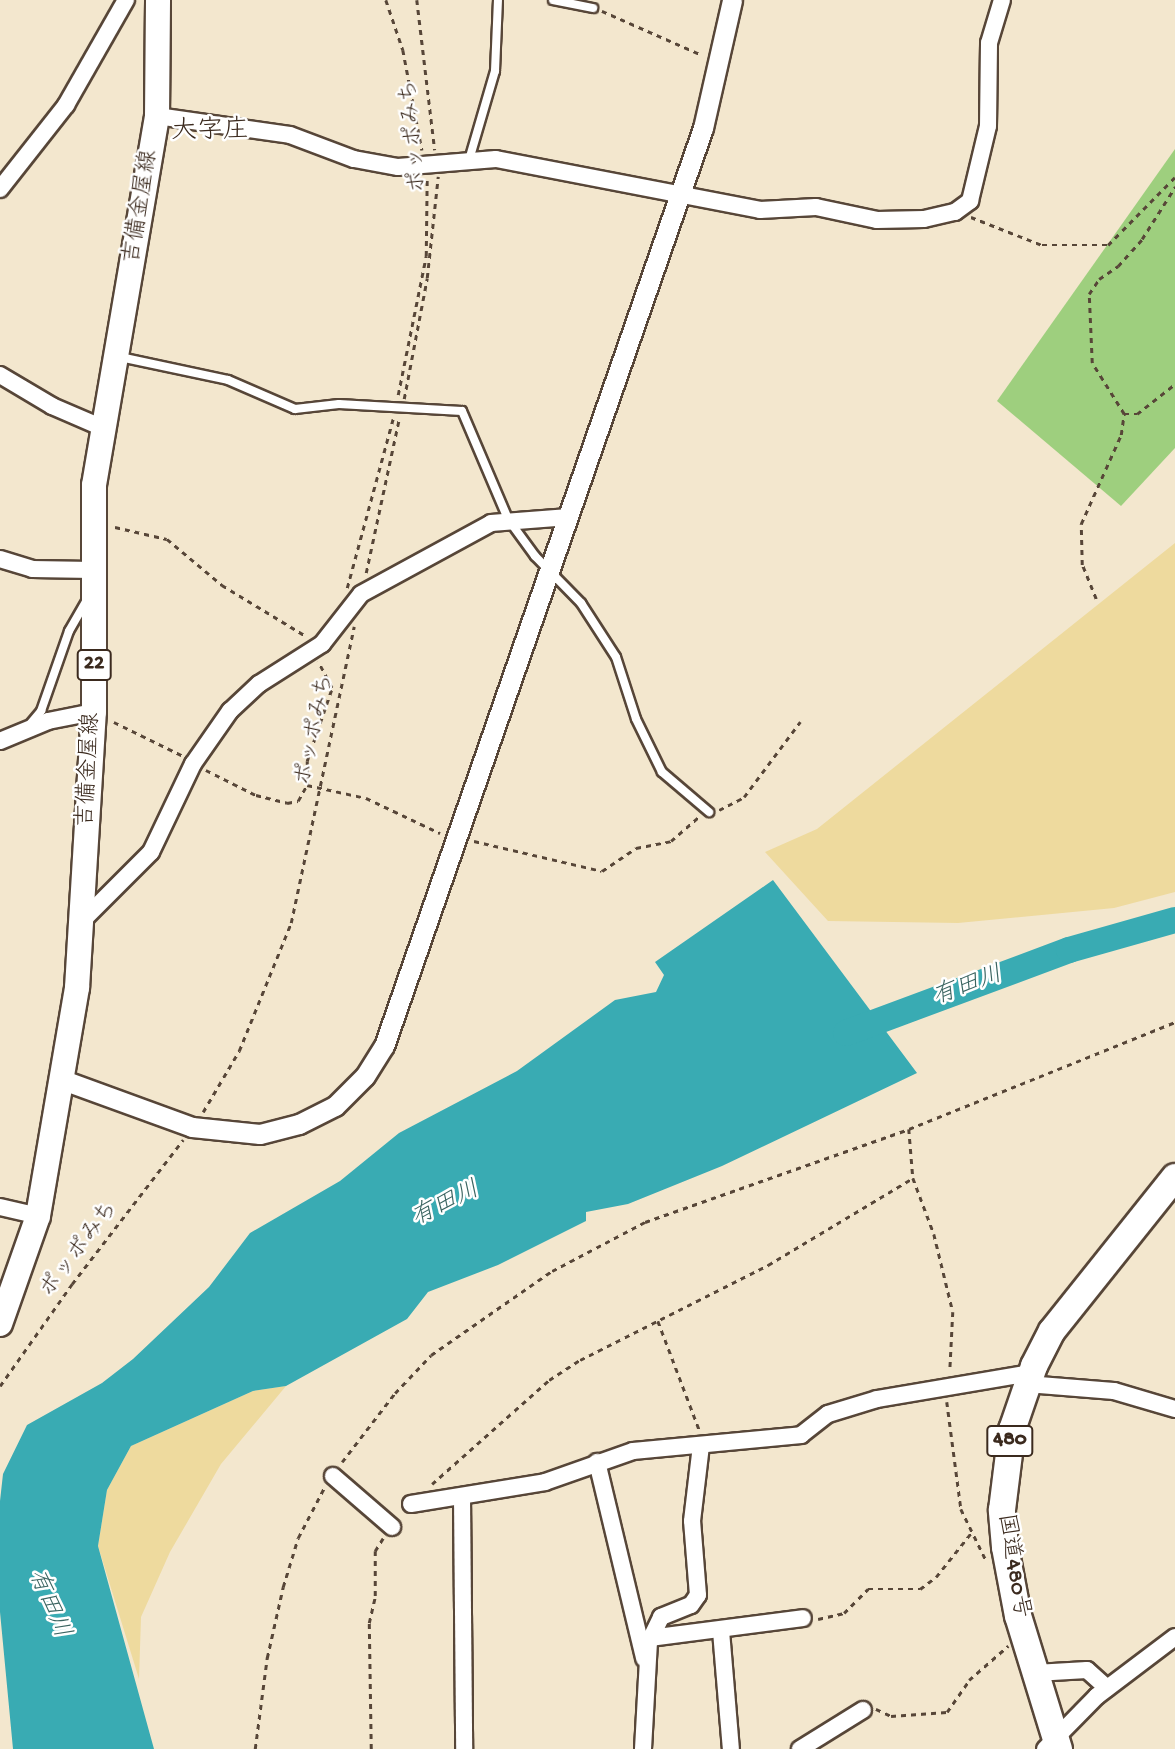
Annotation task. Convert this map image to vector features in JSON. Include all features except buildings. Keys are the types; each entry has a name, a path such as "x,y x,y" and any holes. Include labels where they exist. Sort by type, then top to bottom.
{"highway":[{"name":"国道480号","path":"1053,1745 1010,1585 1002,1510 1012,1430 1029,1378 1052,1331 1076,1297 1175,1177"}],"main road":[{"name":"吉備金屋線","path":"0,1324 38,1216 78,988 94,714 94,525 103,428 157,116 158,0"}],"street":[{"path":"0,189 66,105 126,0"},
{"path":"63,1080 192,1127 260,1134 317,1117 349,1094 384,1046 680,191 718,67 732,0"},
{"path":"157,116 290,135 354,159 398,167 469,160 522,162 680,191 760,210 816,207 888,221 924,219 963,208 972,191 988,126 987,54 1002,0"},
{"path":"0,375 52,406 103,428"},
{"path":"81,922 150,852 192,764 230,712 259,684 316,648 331,635 347,608 361,594 421,558 508,519 569,517"},
{"path":"0,559 32,569 93,577"},
{"path":"1,740 23,729 94,714"},
{"path":"0,1208 38,1216"},
{"path":"411,1504 545,1482 633,1451 808,1434 828,1414 877,1399 1029,1378 1114,1391 1175,1409"},
{"path":"643,1749 646,1663 650,1638 661,1617 691,1605 698,1595 692,1521 701,1446"},
{"path":"597,1462 646,1663"},
{"path":"332,1476 391,1527"},
{"path":"462,1497 464,1749"},
{"path":"650,1638 721,1632 802,1618"},
{"path":"721,1632 730,1749"},
{"path":"1053,1745 1107,1688 1175,1637"},
{"path":"1035,1673 1087,1670 1107,1688"},
{"path":"800,1749 863,1710"}],"lane":[{"path":"469,160 495,71 498,0"},
{"path":"553,0 593,8"},
{"path":"116,356 228,380 295,409 331,404 462,411 508,519 581,603 616,656 636,719 662,772 709,812"},
{"path":"23,729 41,711 69,631 93,577"}],"path":[{"path":"347,608 348,578 380,480 399,406 427,248 430,208 431,162 403,50 386,0"},
{"name":"ポッポみち","path":"0,1386 72,1284 220,1087 274,974 291,923 432,244 431,162 417,0"},
{"path":"593,8 628,19 718,67"},
{"path":"963,208 970,216 1042,245 1108,245 1175,177"},
{"path":"1096,599 1082,565 1081,524 1121,435 1124,414 1091,363 1089,294 1099,279 1118,267 1142,239 1175,187"},
{"path":"1124,414 1137,414 1175,384"},
{"path":"94,525 167,539 222,585 309,638 316,648 318,662 332,688 307,761 307,785 298,801 287,803 256,795 192,764 167,746 94,714"},
{"path":"307,785 366,798 417,824 458,838 602,871 636,848 671,841 709,812 744,797 800,722"},
{"path":"254,1749 283,1587 298,1538 332,1476 411,1374 451,1340 552,1271 645,1222 909,1129 1175,1022"},
{"path":"411,1504 549,1380 768,1265 913,1178"},
{"path":"657,1321 696,1418 701,1446"},
{"path":"371,1749 369,1623 375,1596 375,1551 391,1527"},
{"path":"802,1618 841,1615 868,1589 920,1589 971,1533"},
{"path":"863,1710 879,1709 891,1716 947,1712 969,1680 1023,1632"}],"green space":[{"path":"1175,149 1175,448 1121,506 997,401"}],"sand":[{"path":"1175,543 1175,892 1114,908 958,923 828,921 765,852 817,829"},
{"path":"286,1386 221,1464 170,1552 141,1617 139,1679 98,1546 107,1490 131,1446 253,1391"}],"water":[{"path":"773,880 917,1073 722,1166 628,1204 586,1212 586,1221 498,1265 428,1292 407,1319 286,1386 253,1391 131,1446 107,1490 98,1546 154,1749 13,1749 0,1612 0,1501 3,1474 27,1425 102,1383 133,1359 209,1287 250,1233 340,1181 399,1133 517,1071 615,1000 656,992 664,975 655,962"}],"waterway":[{"name":"有田川","path":"846,1033 1069,950 1175,920"}],"district":[{"name":"大字庄","path":"210,133"}]}
